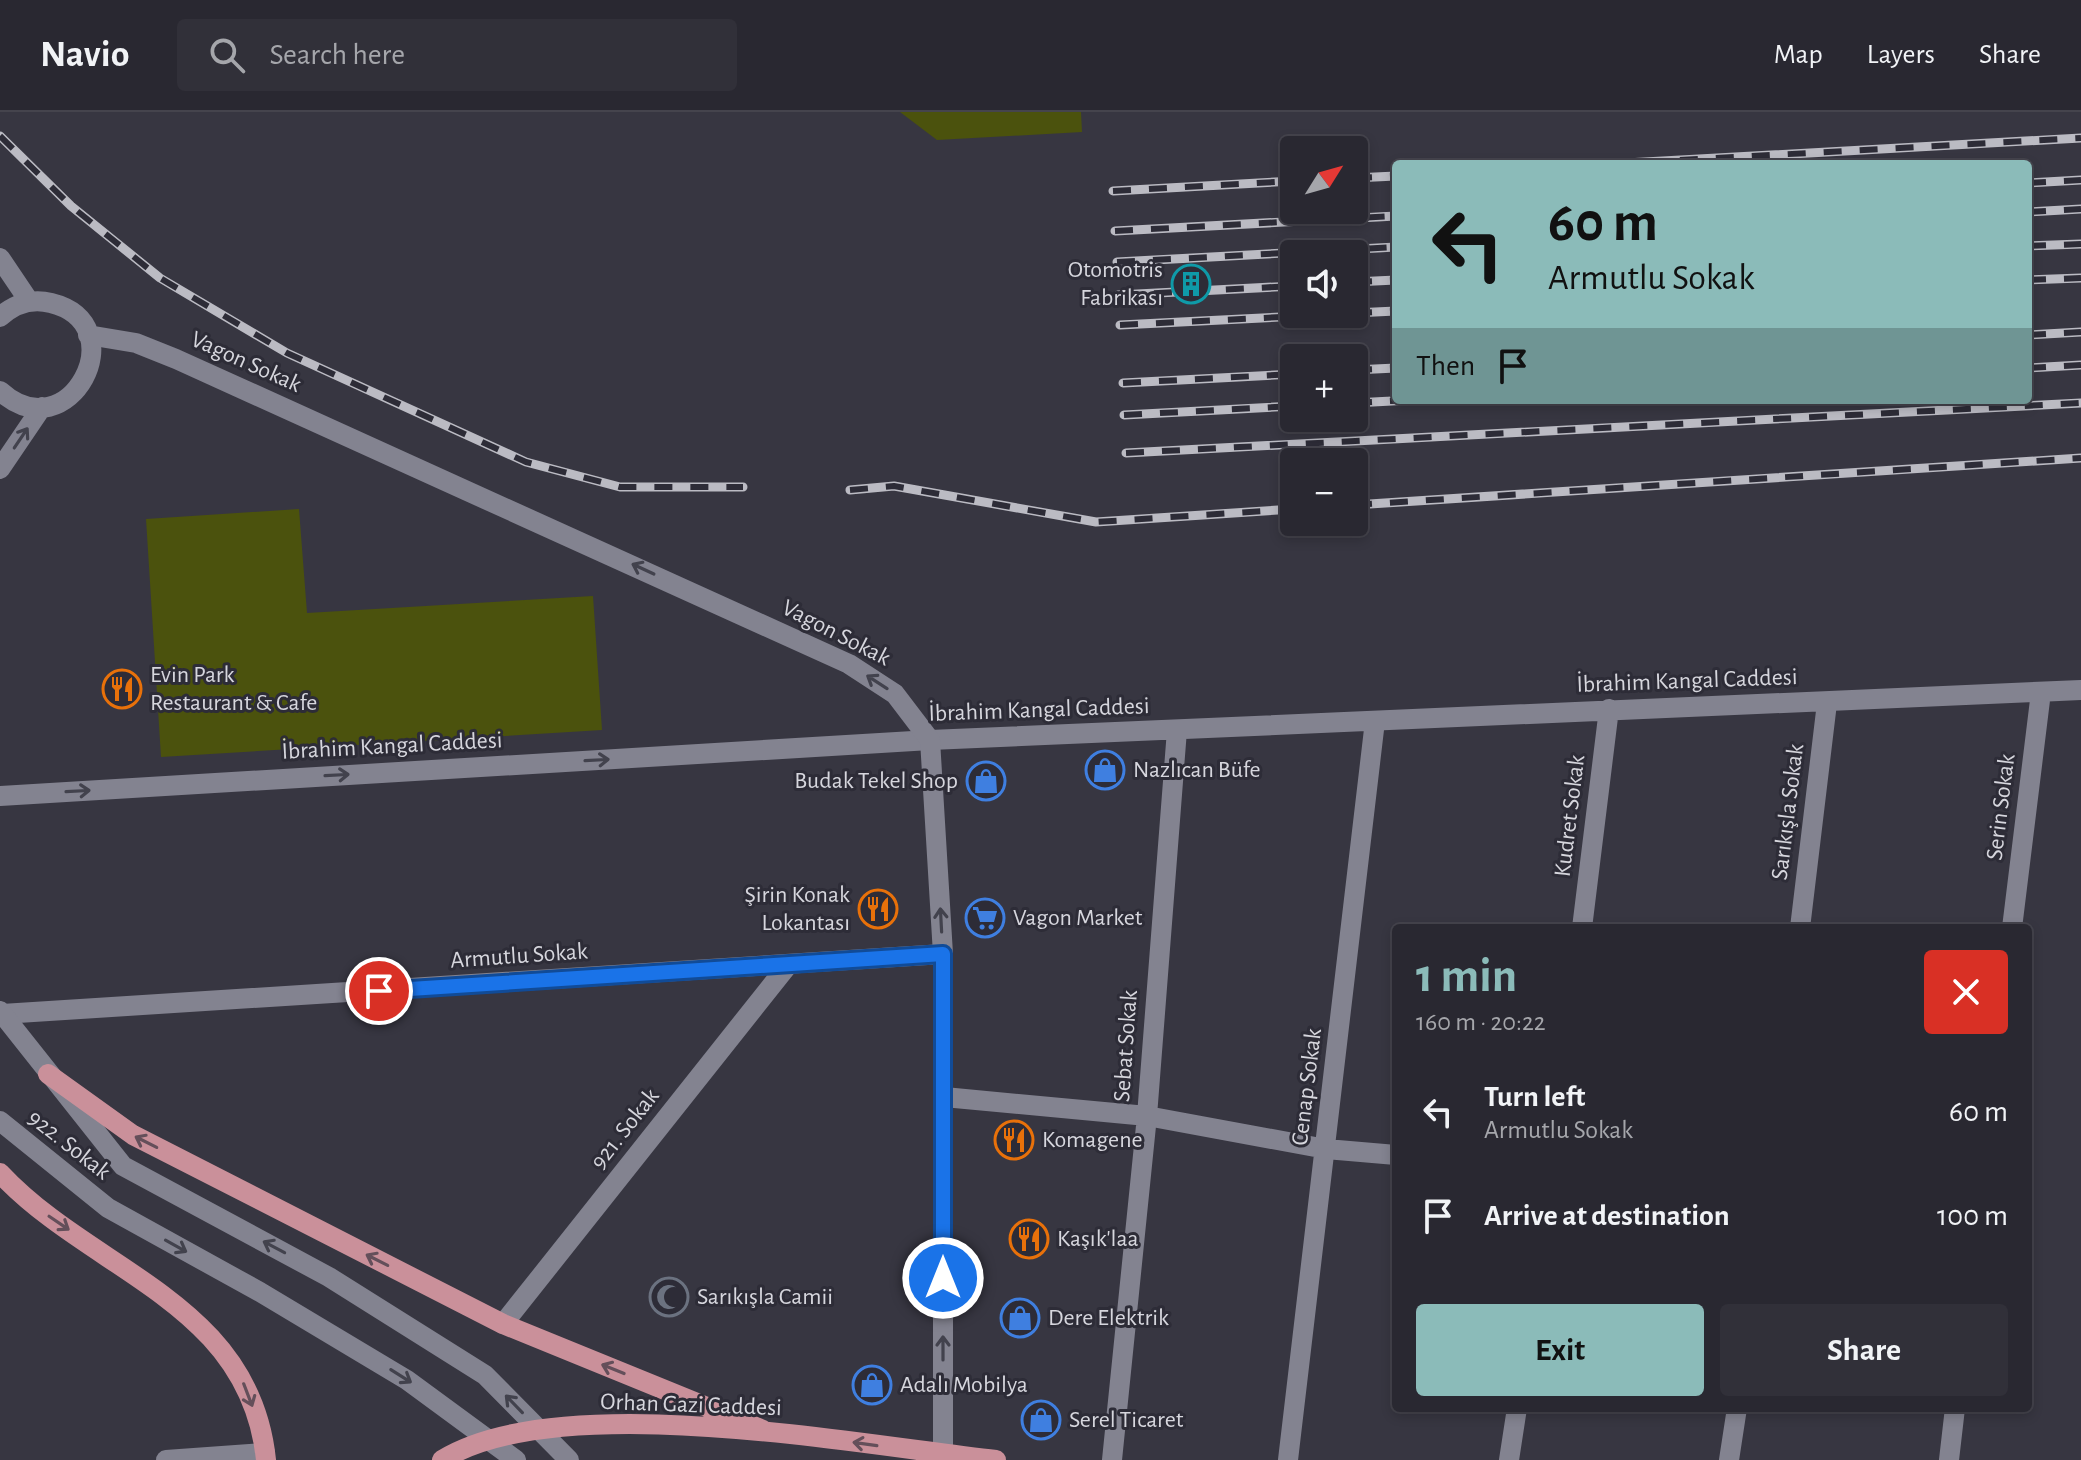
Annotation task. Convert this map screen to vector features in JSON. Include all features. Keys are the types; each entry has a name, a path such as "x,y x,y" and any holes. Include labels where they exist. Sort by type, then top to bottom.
{"main road":[{"path":"48,1074 133,1135 503,1324 763,1430"},
{"path":"0,1173 26,1201 159,1290 211,1334 247,1389 266,1456"},
{"name":"Orhan Gazi Caddesi","path":"442,1460 499,1437 567,1427 763,1430 996,1460"}],"street":[{"path":"0,258 29,301"},
{"path":"0,317 14,306 29,301 60,305 73,313 88,335 92,361 86,378 75,393 60,403 42,407 23,406 0,391"},
{"name":"Vagon Sokak","path":"88,335 136,343 176,359 849,664 895,694 930,740"},
{"path":"0,469 42,407"},
{"name":"İbrahim Kangal Caddesi","path":"0,796 930,740 2081,690"},
{"name":"Serin Sokak","path":"2012,924 2041,692"},
{"name":"Sarıkışla Sokak","path":"1800,924 1827,703"},
{"name":"Kudret Sokak","path":"1582,924 1609,709"},
{"name":"Cenap Sokak","path":"1288,1460 1375,721"},
{"name":"Sebat Sokak","path":"1112,1460 1147,1116 1177,730"},
{"path":"930,740 943,954 943,1454"},
{"name":"Armutlu Sokak","path":"1,1013 943,954"},
{"name":"921. Sokak","path":"503,1324 788,965"},
{"path":"1,1013 123,1166 329,1277 485,1375 569,1460"},
{"path":"944,1097 1147,1116 1326,1149 1392,1155"},
{"name":"922. Sokak","path":"0,1121 108,1208 260,1292 407,1380 516,1460"},
{"path":"1509,1460 1516,1412"},
{"path":"1729,1460 1736,1412"},
{"path":"1949,1460 1955,1412"},
{"path":"166,1460 266,1456"}],"green space":[{"path":"900,112 1081,112 1082,132 937,140"},
{"path":"299,509 307,613 593,596 602,730 161,757 146,519"}],"railway":[{"path":"0,136 71,206 160,278 287,353 526,462 620,487 743,487"},
{"path":"1681,160 2081,138"},
{"path":"1368,177 1392,176"},
{"path":"2032,183 2081,180"},
{"path":"1113,191 1280,182"},
{"path":"2032,212 2081,209"},
{"path":"1115,231 1392,216"},
{"path":"2032,246 2081,244"},
{"path":"1117,262 1392,247"},
{"path":"2032,280 2081,278"},
{"path":"1368,281 1392,280"},
{"path":"1118,295 1280,287"},
{"path":"1368,312 1392,311"},
{"path":"1120,325 1280,317"},
{"path":"2032,335 2081,332"},
{"path":"2032,368 2081,365"},
{"path":"1368,369 1392,368"},
{"path":"1123,383 1280,375"},
{"path":"1368,402 1392,401"},
{"path":"1126,453 2081,403"},
{"path":"1124,415 1280,407"},
{"path":"1368,504 2081,458"},
{"path":"850,490 894,486 1096,522 1280,510"}],"place":[{"name":"Otomotris Fabrikası","path":"1191,284"},
{"name":"Evin Park Restaurant & Cafe","path":"122,689"},
{"name":"Nazlıcan Büfe","path":"1105,770"},
{"name":"Budak Tekel Shop","path":"986,781"},
{"name":"Şirin Konak Lokantası","path":"878,909"},
{"name":"Vagon Market","path":"985,918"},
{"name":"Komagene","path":"1014,1140"},
{"name":"Kaşık'laa","path":"1029,1239"},
{"name":"Sarıkışla Camii","path":"669,1297"},
{"name":"Dere Elektrik","path":"1020,1318"},
{"name":"Adalı Mobilya","path":"872,1385"},
{"name":"Serel Ticaret","path":"1041,1420"}],"route":[{"path":"379,991 943,954 943,1278"}]}
